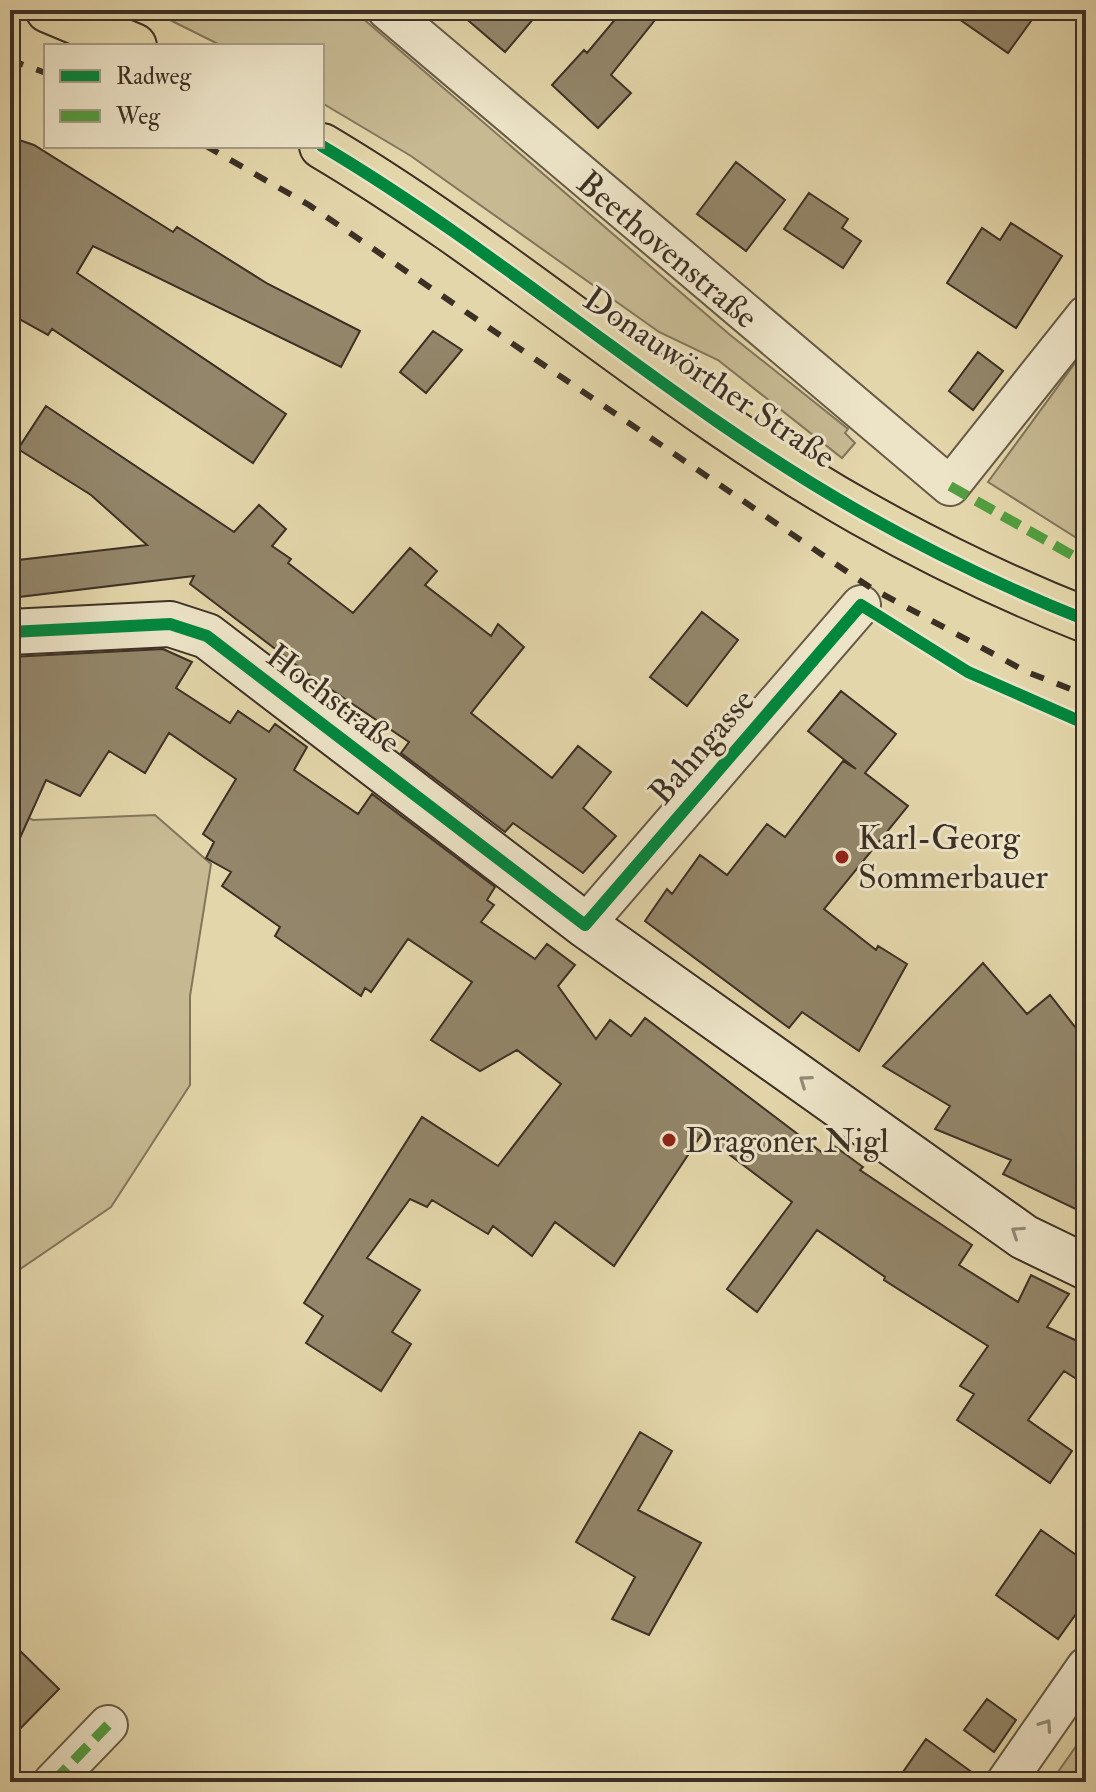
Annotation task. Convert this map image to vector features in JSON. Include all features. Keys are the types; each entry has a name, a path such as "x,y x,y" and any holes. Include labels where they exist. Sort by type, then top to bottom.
{"main road":[{"path":"48,10 129,44"},
{"name":"Donauwörther Straße","path":"324,147 385,183 685,397 861,513 1037,601 1086,620"},
{"name":"Hochstraße","path":"10,632 170,624 207,636 585,925 1024,1237 1086,1267"}],"street":[{"name":"Beethovenstraße","path":"387,10 950,486 1086,315"},
{"name":"Bahngasse","path":"585,925 861,605"},
{"path":"1006,1782 1086,1667"},
{"path":"53,1782 108,1725"}],"shaded area":[{"path":"150,10 353,10 729,334 848,429 845,433 855,443 842,458 718,360 659,332 411,156 324,104 324,44 218,44"},
{"path":"1086,348 1086,544 988,482"},
{"path":"10,809 33,820 155,815 211,864 190,996 190,1085 111,1207 10,1276"},
{"path":"1086,1732 1086,1782 1051,1782"}],"building":[{"path":"456,10 541,10 505,52"},
{"path":"623,10 663,10 611,75 631,93 598,128 552,85 584,50 587,53"},
{"path":"946,10 1039,10 1008,53"},
{"path":"10,137 34,145 173,232 177,227 268,284 360,331 341,367 93,246 77,273 286,414 253,463 52,329 48,335 10,314"},
{"path":"736,162 785,200 746,251 697,214"},
{"path":"809,193 848,219 842,228 861,241 843,268 784,229"},
{"path":"1011,223 1062,256 1016,328 947,283 982,228 1000,240"},
{"path":"433,331 462,350 426,393 400,372"},
{"path":"978,352 1003,371 973,410 949,391"},
{"path":"46,406 234,532 259,505 286,529 272,546 291,559 288,563 353,613 410,548 437,571 425,585 491,636 498,624 524,647 471,713 552,778 578,746 611,772 583,808 616,836 583,873 513,823 505,832 401,753 409,742 308,674 190,584 194,576 10,598 10,561 147,545 91,495 18,449"},
{"path":"702,612 738,640 687,706 650,677"},
{"path":"163,649 192,662 176,688 230,723 238,711 269,732 275,724 307,747 294,770 358,814 372,794 495,887 487,900 494,905 481,922 535,959 547,944 575,965 558,986 596,1039 610,1020 631,1036 645,1018 824,1154 833,1145 863,1167 860,1170 972,1245 959,1265 1018,1302 1031,1275 1069,1294 1047,1327 1086,1345 1086,1385 1064,1371 1028,1420 1072,1451 1050,1483 957,1420 974,1394 960,1386 988,1346 884,1280 885,1277 817,1230 757,1312 727,1289 792,1202 702,1134 614,1266 555,1222 532,1256 493,1226 488,1234 432,1200 427,1207 410,1199 367,1258 420,1290 392,1332 411,1344 381,1391 306,1343 323,1316 304,1303 422,1117 498,1166 561,1084 517,1050 480,1071 431,1040 472,982 408,939 371,992 365,988 361,996 275,936 280,927 222,886 231,872 206,858 214,842 203,834 236,779 169,733 145,773 109,751 80,796 46,780 10,860 10,657"},
{"path":"841,691 896,734 865,773 908,806 824,909 876,950 878,946 907,964 859,1051 802,1012 789,1028 645,921 667,889 672,894 700,855 727,875 767,824 785,837 843,761 856,769 808,731"},
{"path":"983,963 1027,1014 1050,995 1086,1041 1086,1214 1003,1174 1011,1160 935,1129 950,1106 883,1066"},
{"path":"640,1432 672,1451 638,1510 701,1543 649,1635 612,1619 635,1577 576,1542"},
{"path":"1041,1530 1086,1562 1086,1600 1058,1639 996,1595"},
{"path":"10,1641 59,1689 10,1739"},
{"path":"987,1699 1016,1720 994,1752 964,1730"},
{"path":"926,1739 984,1781 984,1782 896,1782"}],"railway":[{"path":"10,60 44,72"},
{"path":"209,148 309,205 871,588 1027,672 1086,695"}],"marked path":[{"path":"950,486 1086,563"},
{"path":"53,1782 108,1725"}],"cycle path":[{"path":"324,147 459,235 657,379 792,471 944,557 1086,620"},
{"path":"10,632 170,624 207,636 585,925 861,605 968,672 1086,724"}],"place":[{"name":"Karl-Georg Sommerbauer","path":"842,857"},
{"name":"Dragoner Nigl","path":"669,1140"}]}
